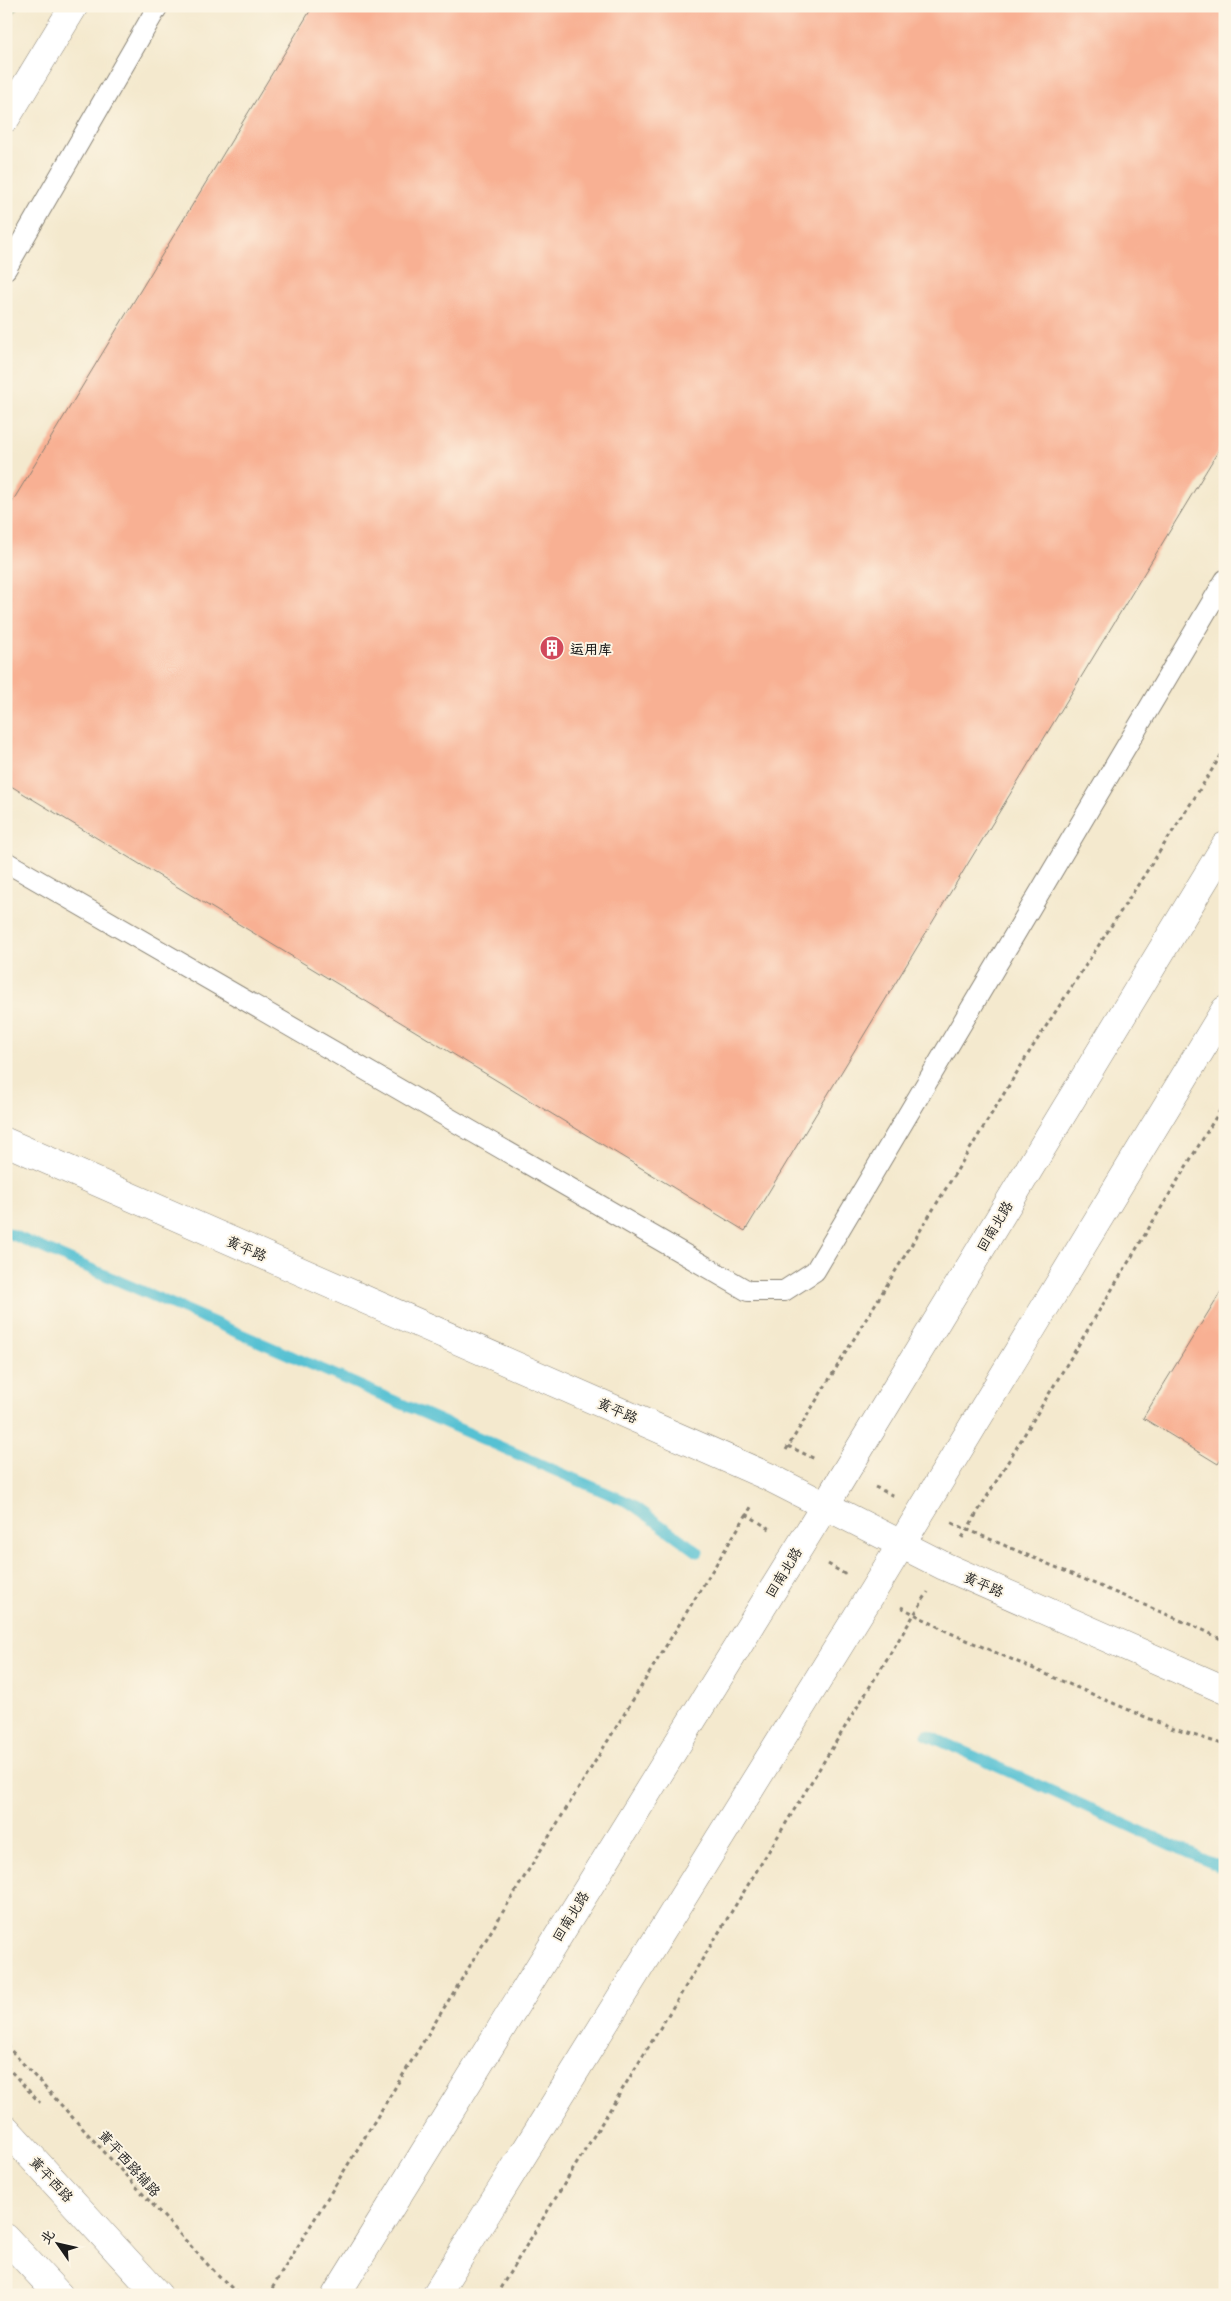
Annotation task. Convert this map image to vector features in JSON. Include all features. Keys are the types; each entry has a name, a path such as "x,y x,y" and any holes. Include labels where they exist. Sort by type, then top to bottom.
{"main road":[{"path":"6,118 74,6"},
{"name":"回南北路","path":"336,2295 826,1504 1225,846"},
{"path":"436,2295 902,1545 1225,1010"},
{"name":"黄平路","path":"6,1142 747,1467 826,1504 944,1566 1225,1690"},
{"name":"黄平西路","path":"6,2129 158,2295"},
{"path":"6,2238 59,2295"}],"lane":[{"path":"6,269 158,6"},
{"path":"6,862 748,1291 784,1291 815,1271 1225,580"}],"path":[{"path":"815,1402 1035,1043 1196,797 1225,749"},
{"path":"995,1482 1225,1102"},
{"path":"268,2295 722,1554"},
{"path":"1020,1554 1203,1630 1225,1641"},
{"path":"972,1642 1171,1728 1225,1745"},
{"path":"496,2295 888,1658"},
{"name":"黄平西路辅路","path":"6,2045 238,2295"},
{"path":"6,2066 40,2103"}],"green space":[{"path":"6,6 18,6 6,25"}],"building":[{"name":"运用库","path":"313,6 1225,6 1225,440 745,1231 6,783 6,512"},
{"path":"1225,1285 1225,1453 1218,1464 1143,1418"}],"waterway":[{"path":"6,1232 630,1503 698,1552"},
{"path":"927,1735 1225,1869"}],"place":[{"name":"运用库","path":"552,648"}]}
